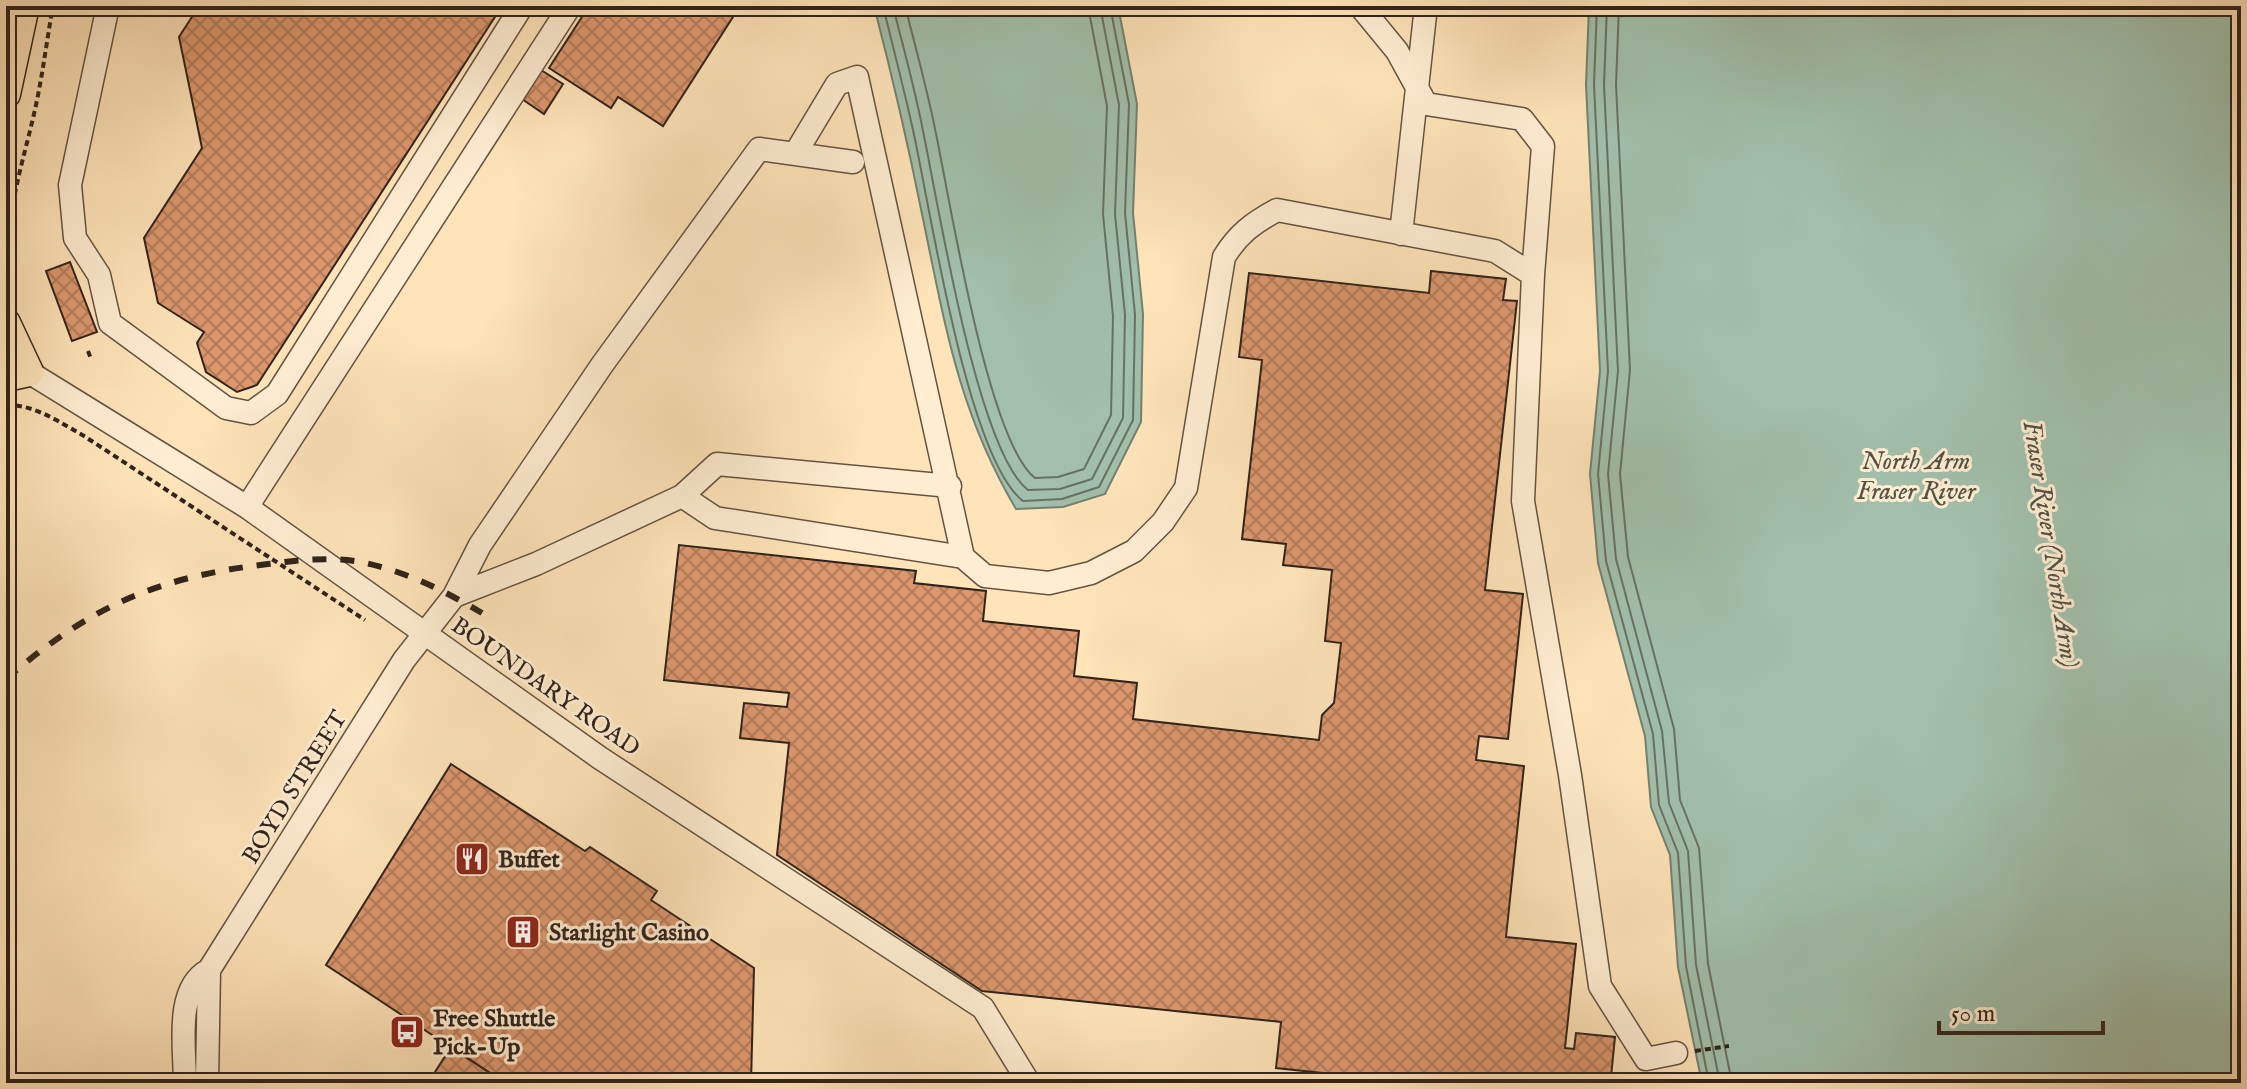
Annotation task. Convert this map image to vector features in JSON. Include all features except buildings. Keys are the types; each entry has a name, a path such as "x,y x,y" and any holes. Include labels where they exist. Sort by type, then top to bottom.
{"main road":[{"path":"6,94 25,6"},
{"path":"6,323 14,369"}],"street":[{"path":"108,6 70,185 75,238 99,275 110,323 226,408 251,413 277,394 522,6"},
{"path":"247,507 570,6"},
{"path":"1360,6 1397,51 1426,104 1522,119 1543,146 1533,275 1523,501 1570,775 1600,986 1646,1059 1676,1053"},
{"path":"1401,234 1426,6"},
{"path":"795,154 837,84 857,77 950,486 963,557"},
{"path":"454,596 480,545 593,378 759,149 853,162"},
{"path":"682,496 715,518 963,557 985,576 1049,583 1091,573 1134,551 1163,522 1186,488 1224,257 1239,233 1277,210 1495,251 1533,275"},
{"name":"BOUNDARY ROAD","path":"14,369 247,507 600,758 983,1008 1029,1083"},
{"path":"454,596 536,564 682,496 717,464 950,486"},
{"name":"BOYD STREET","path":"185,1083 190,989 196,977 209,970 423,632 454,596"},
{"path":"207,1083 209,970"}],"path":[{"path":"6,290 11,289 8,234 12,205 37,102 53,6"},
{"path":"88,351 91,359"},
{"path":"1676,1053 1729,1046"}],"water":[{"path":"874,6 1118,6 1137,104 1133,213 1143,314 1141,422 1105,494 1063,507 1016,509 996,473 956,366"},
{"name":"North Arm Fraser River","path":"1589,6 2241,6 2241,1083 1702,1083 1678,967 1670,855 1651,807 1645,736 1598,563 1590,474 1600,371 1586,85"}],"railway":[{"path":"6,679 67,632 127,599 192,577 268,564 329,559 365,563 425,583 482,613"}],"place":[{"name":"Buffet","path":"472,859"},
{"name":"Starlight Casino","path":"523,932"},
{"name":"Free Shuttle Pick-Up","path":"407,1032"}],"water label":[{"name":"Fraser River (North Arm)","path":"2052,544"}]}
